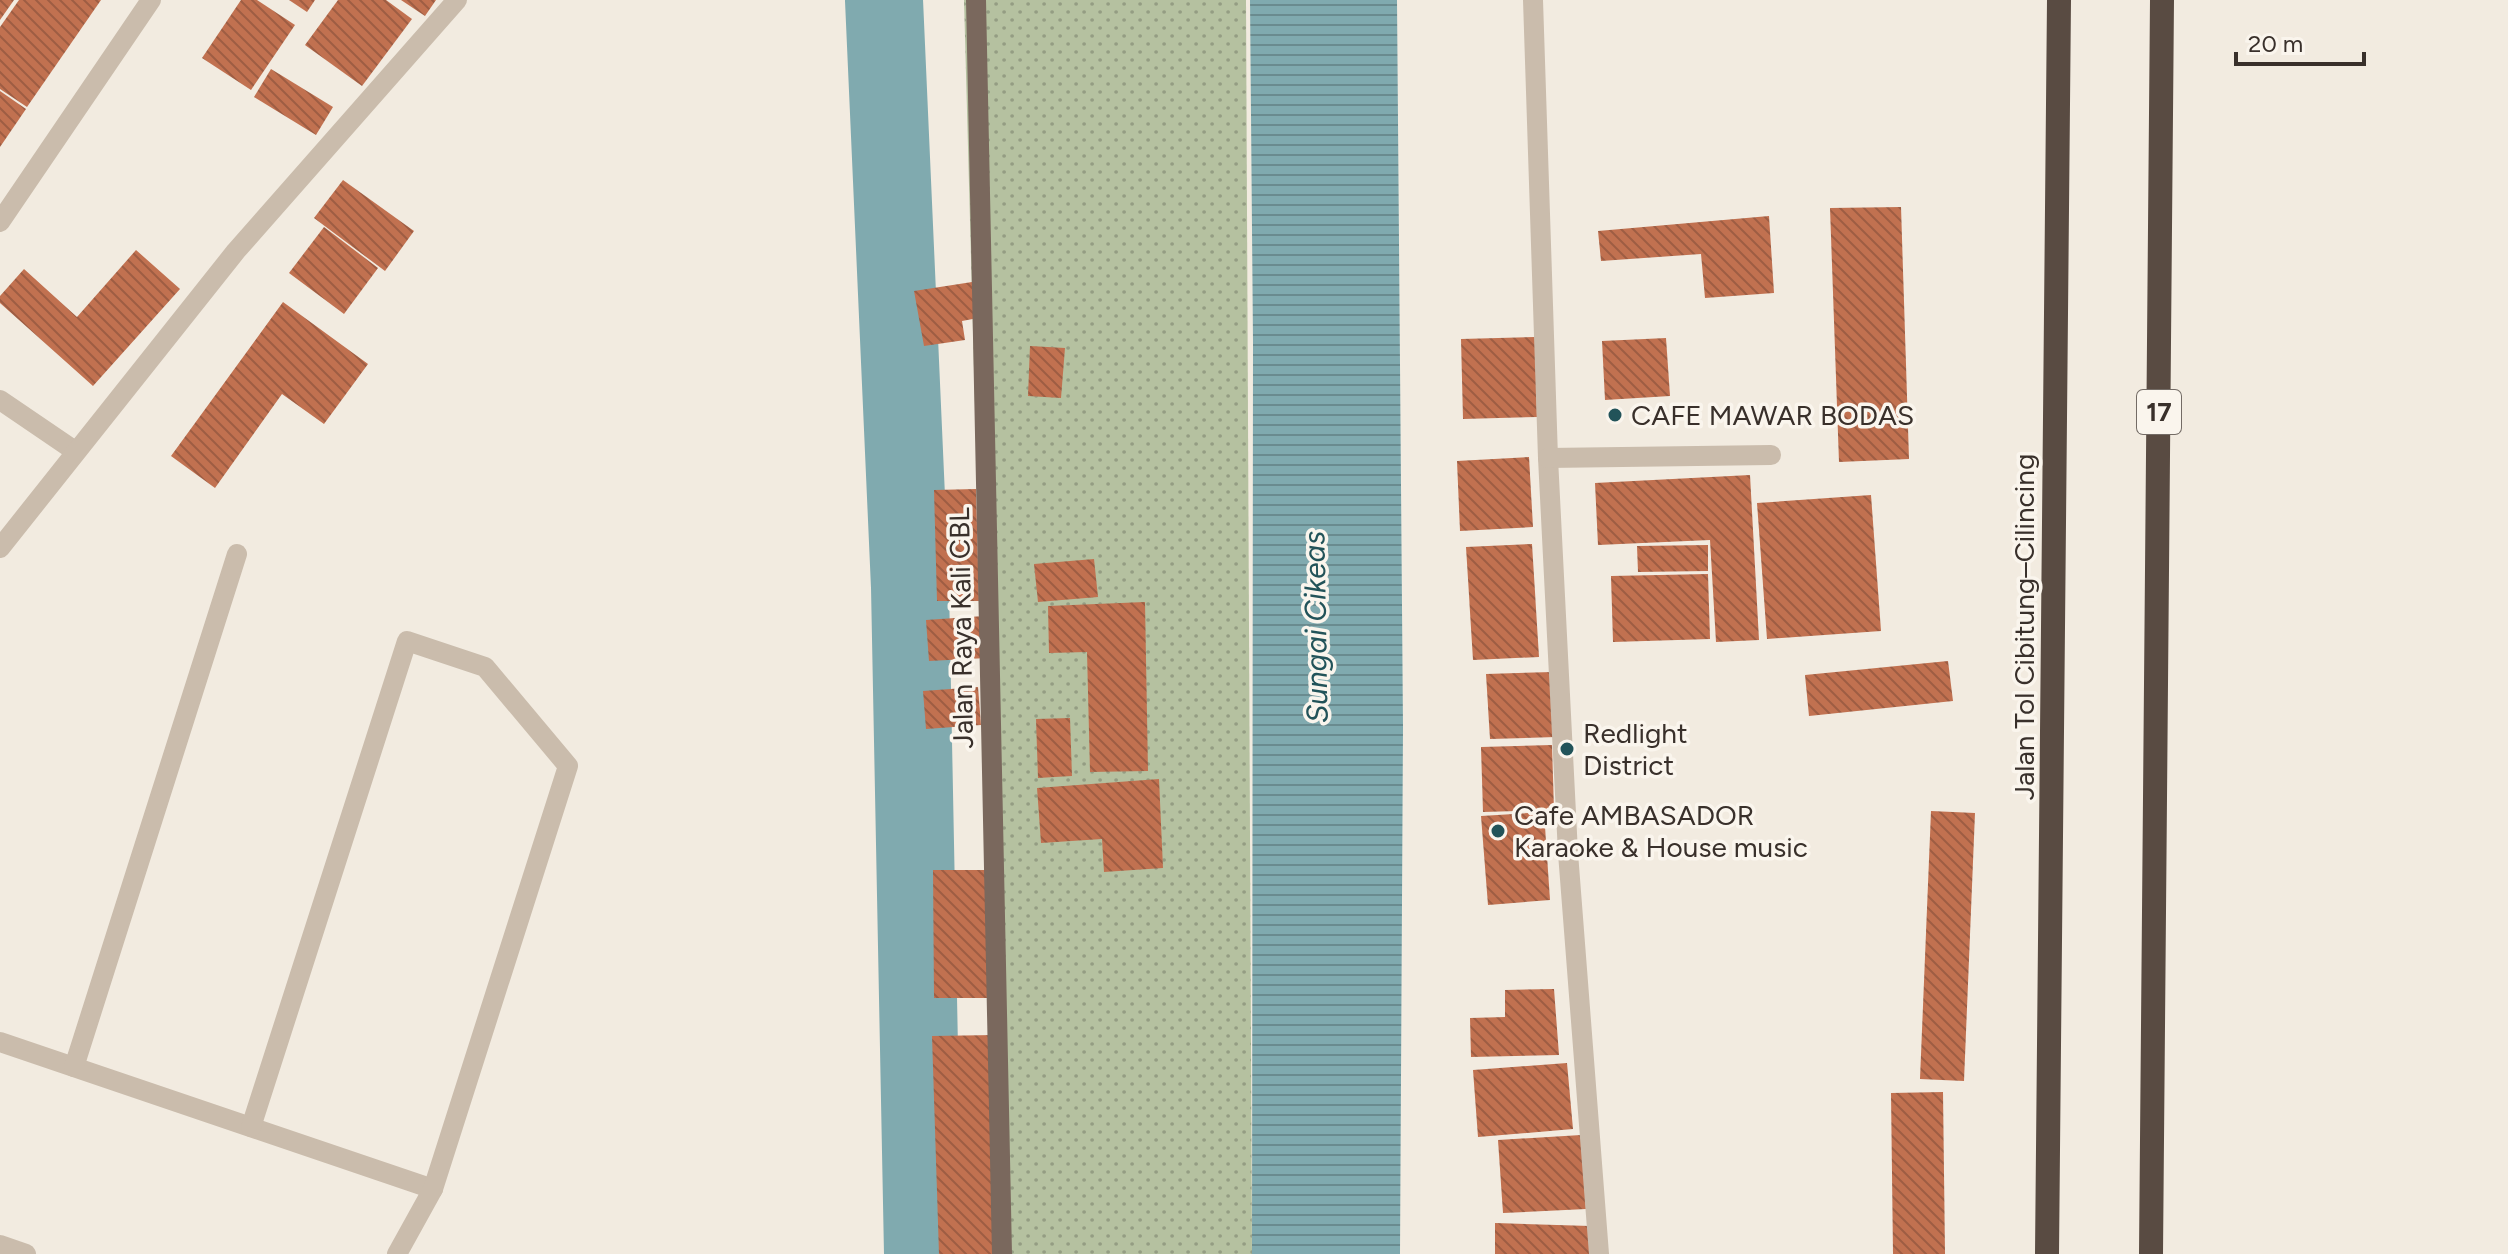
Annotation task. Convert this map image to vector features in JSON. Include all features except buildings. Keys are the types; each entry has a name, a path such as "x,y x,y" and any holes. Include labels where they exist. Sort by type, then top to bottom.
{"highway":[{"name":"Jalan Tol Cibitung–Cilincing","path":"2047,1254 2059,0"},
{"name":"17","path":"2151,1254 2162,0"}],"main road":[{"name":"Jalan Raya Kali CBL","path":"976,0 1002,1254"}],"street":[{"path":"0,222 151,0"},
{"path":"0,548 236,251 457,0"},
{"path":"1533,0 1548,458 1575,973 1599,1254"},
{"path":"0,400 75,451"},
{"path":"1548,458 1771,455"},
{"path":"74,1067 237,554"},
{"path":"251,1127 407,641 485,667 568,766 433,1189 397,1254"},
{"path":"0,1042 433,1189"},
{"path":"0,1245 26,1254"}],"green space":[{"path":"964,0 1246,0 1252,1254 998,1254"}],"water":[{"name":"Sungai Cikeas","path":"1250,0 1397,0 1403,727 1400,1254 1252,1254 1253,343"}],"waterway":[{"path":"884,0 910,587 923,1254"}],"place":[{"name":"CAFE MAWAR BODAS","path":"1615,415"},
{"name":"Redlight District","path":"1567,749"},
{"name":"Cafe AMBASADOR Karaoke & House music","path":"1498,831"}]}
